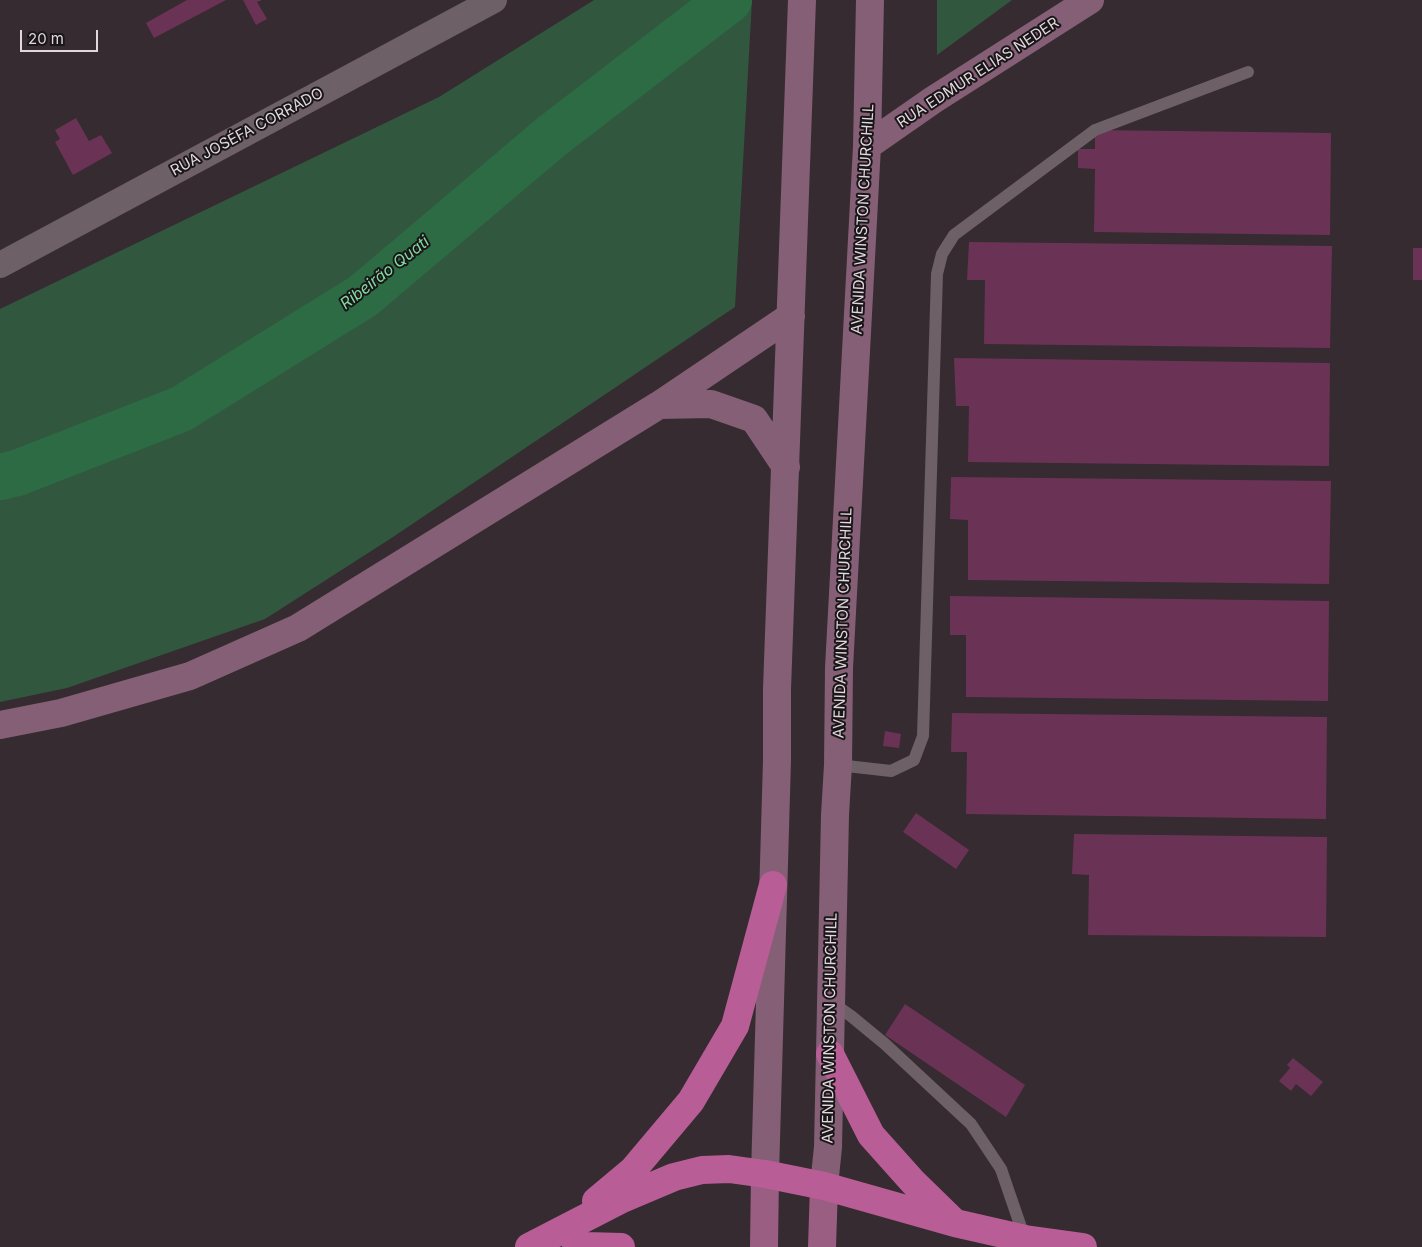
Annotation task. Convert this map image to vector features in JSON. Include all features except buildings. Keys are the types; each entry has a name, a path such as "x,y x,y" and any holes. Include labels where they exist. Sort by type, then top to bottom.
{"highway":[{"path":"568,1239 634,1170 691,1101 735,1026 773,885"},
{"path":"830,1054 871,1135 912,1182 955,1223"},
{"path":"529,1247 568,1239 622,1198 674,1177 702,1170 729,1169 824,1186 955,1223 1025,1239 1083,1247"},
{"path":"568,1239 586,1246 621,1247"}],"main road":[{"path":"764,1247 777,760 777,689 802,0"},
{"name":"AVENIDA WINSTON CHURCHILL","path":"822,1247 824,1186 828,1148 839,668 868,146 870,0"},
{"name":"RUA EDMUR ELIAS NEDER","path":"868,146 933,100 1090,0"},
{"path":"0,725 60,713 190,676 298,628 659,405 791,316"},
{"path":"659,405 711,404 754,419 786,467"}],"street":[{"name":"RUA JOSÉFA CORRADO","path":"0,265 494,0"}],"lane":[{"path":"838,764 891,772 914,760 923,736 937,274 942,254 954,236 1095,130 1248,72"},
{"path":"831,1002 885,1044 971,1124 1001,1169 1025,1239"}],"green space":[{"path":"594,0 752,0 735,307 390,539 265,619 67,688 0,702 0,309 439,97"},
{"path":"937,0 1012,0 937,55"}],"waterway":[{"name":"Ribeirão Quati","path":"0,477 17,473 181,409 363,296 552,136 729,0"}]}
